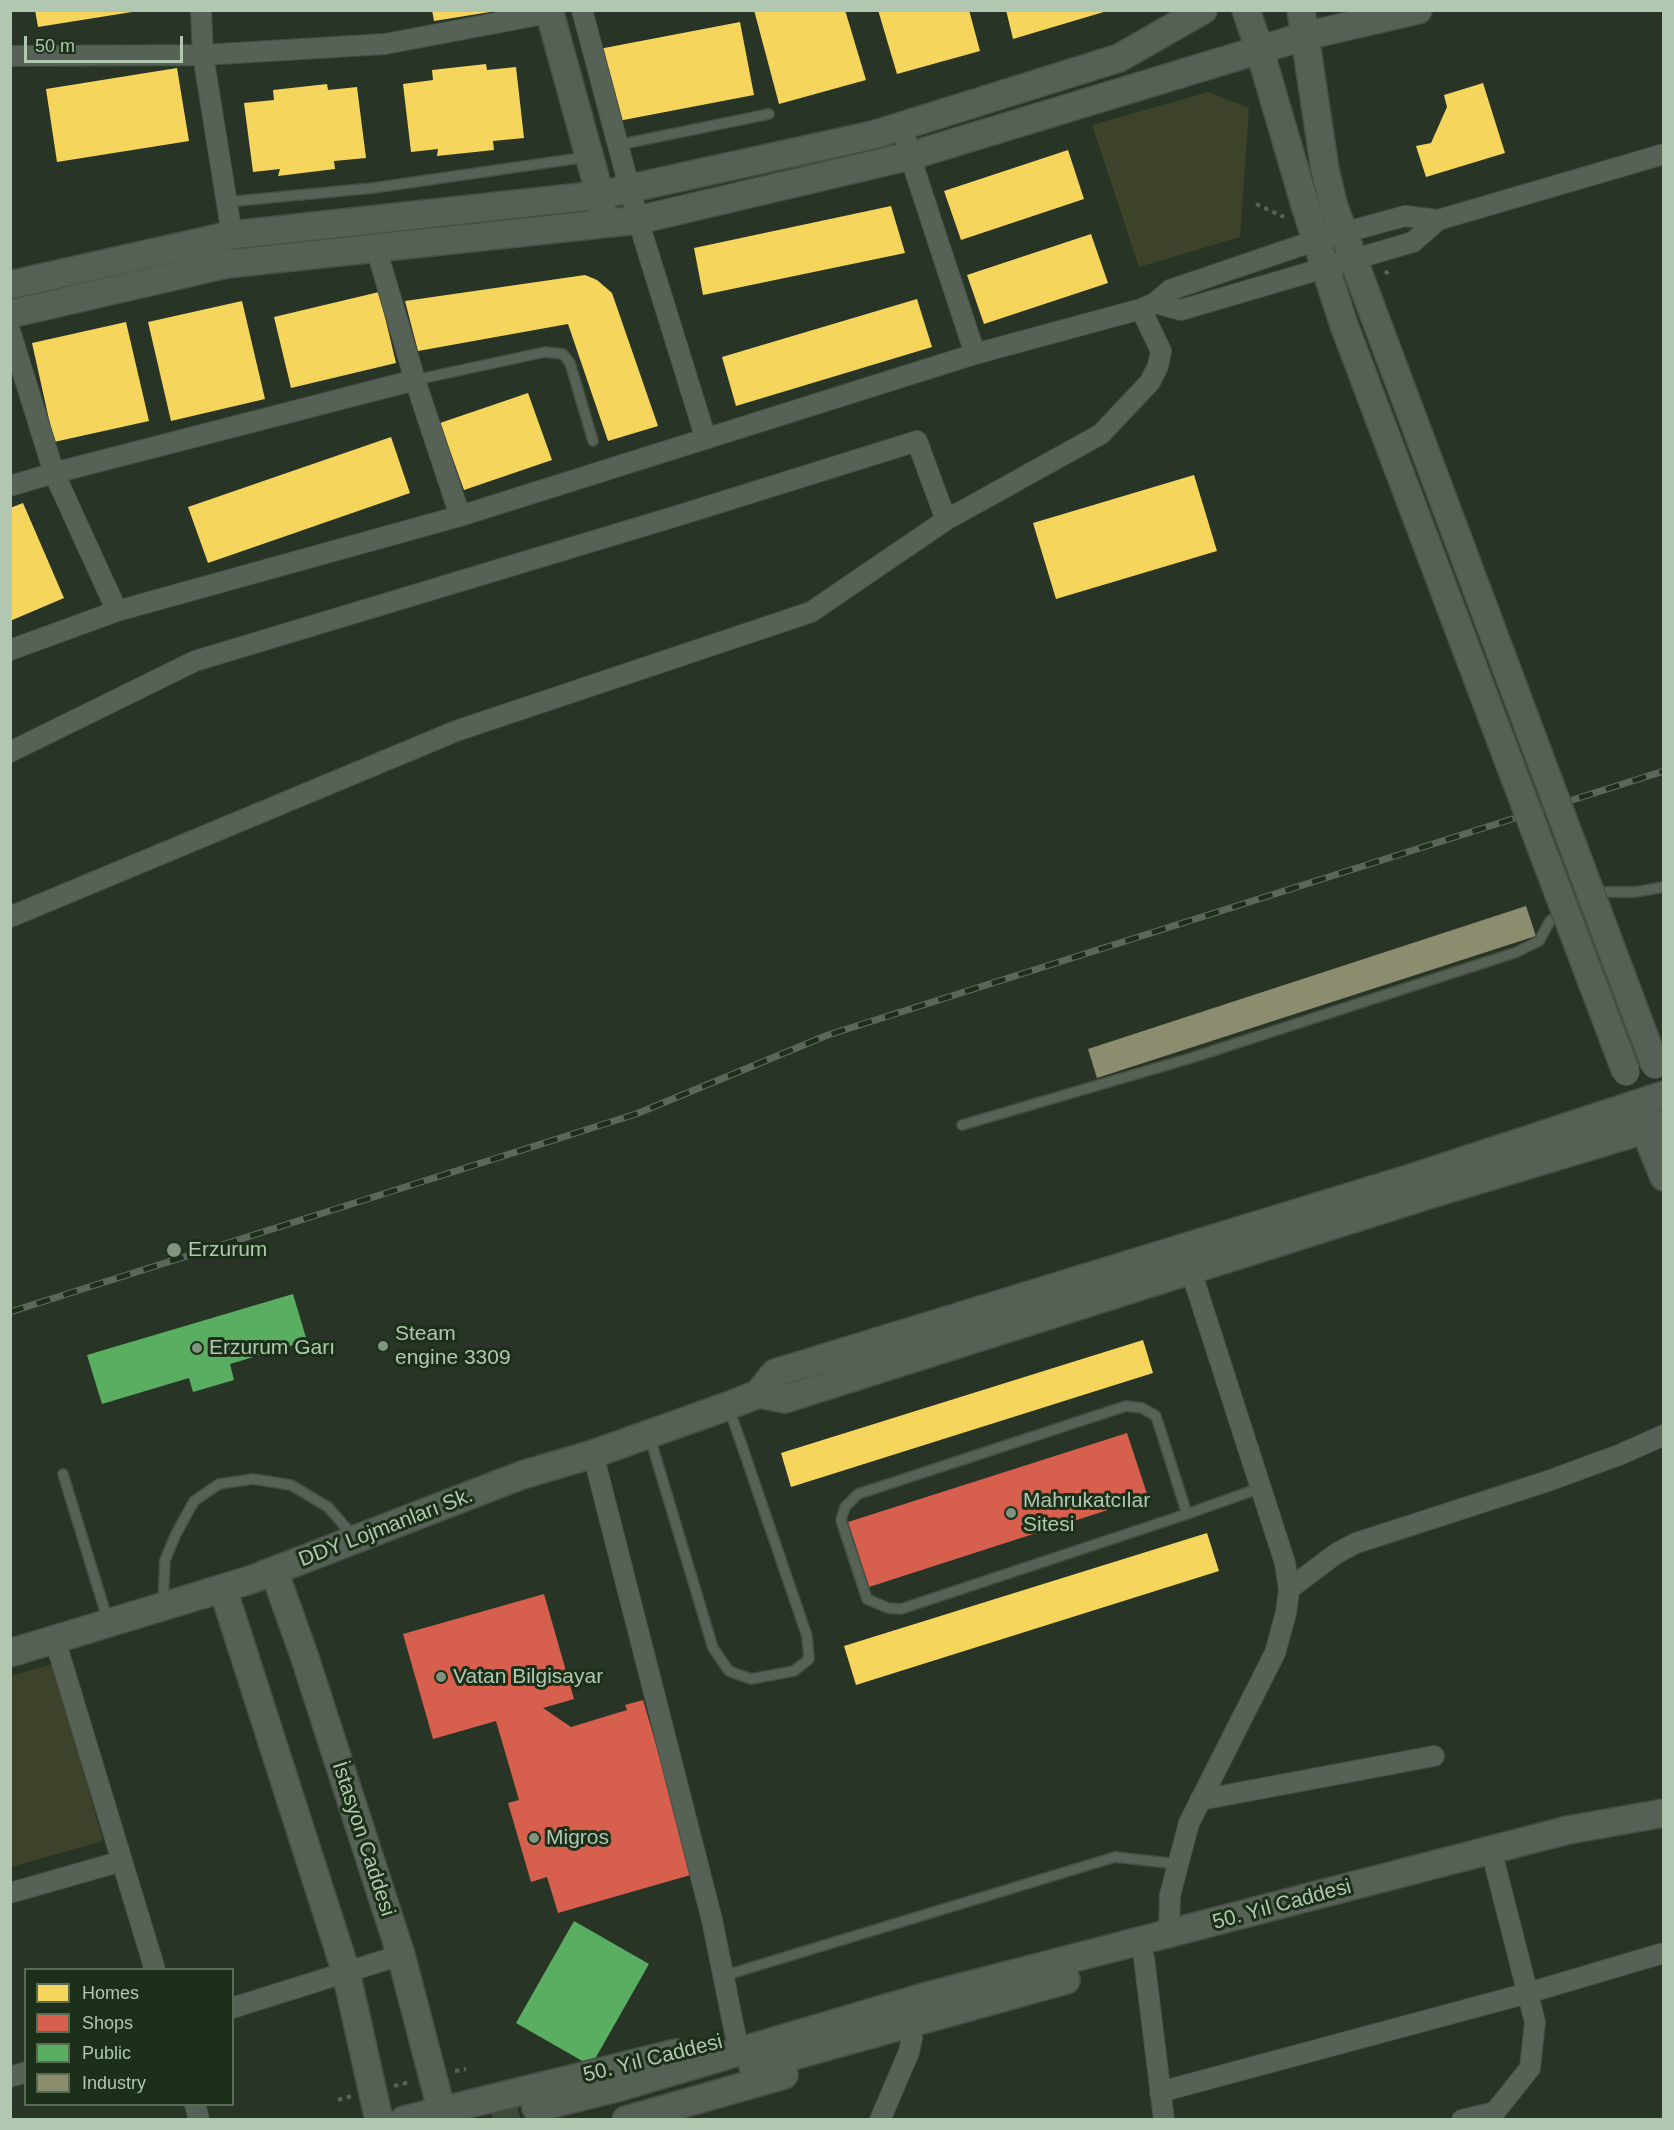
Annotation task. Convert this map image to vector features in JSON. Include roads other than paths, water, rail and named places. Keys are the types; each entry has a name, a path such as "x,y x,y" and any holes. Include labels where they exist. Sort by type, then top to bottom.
{"street":[{"path":"201,10 203,55 232,235"},
{"path":"582,10 638,220 706,439"},
{"path":"10,285 232,235 600,195 873,135 902,124 1119,58 1203,10"},
{"path":"1246,10 1344,325 1626,1072 1634,1104 1654,1127 1664,1178"},
{"path":"10,314 227,264 638,220 910,156 1260,51 1303,23 1418,10"},
{"path":"10,56 203,55 385,44 549,12 600,195 603,224"},
{"path":"1303,23 1324,170 1334,207 1655,1065 1664,1095 1411,1178 775,1373 758,1394 784,1400 1654,1127"},
{"path":"902,124 910,156 975,354"},
{"path":"10,650 117,611 460,516 975,354 1148,306 1170,290 1317,240 1404,216 1438,220 1664,154"},
{"path":"1148,306 1181,310 1413,242 1438,220"},
{"path":"376,248 415,380 460,516"},
{"path":"10,917 456,731 811,612 946,520 1101,434 1150,382 1158,366 1161,351 1148,306"},
{"path":"10,331 54,473 117,611"},
{"path":"10,486 415,380"},
{"path":"14,748 195,661 669,519 917,441 946,520"},
{"path":"1169,1934 1170,1895 1189,1823 1275,1653 1286,1613 1289,1589 1285,1563 1191,1271"},
{"name":"DDY Lojmanları Sk.","path":"10,1653 223,1589 522,1475 593,1454 758,1394"},
{"path":"1289,1589 1337,1553 1356,1543 1548,1481 1619,1455 1664,1435"},
{"path":"593,1454 712,1920 736,2038"},
{"name":"İstasyon Caddesi","path":"274,1571 304,1655 401,1954 443,2115"},
{"path":"223,1589 346,1972 379,2120"},
{"path":"55,1640 154,1968"},
{"path":"1200,1800 1434,1756"},
{"name":"50. Yıl Caddesi","path":"536,2108 616,2088 901,2004 1568,1830 1664,1813"},
{"name":"50. Yıl Caddesi","path":"561,2120 1144,1958 1570,1845 1664,1828"},
{"path":"10,1893 122,1861"},
{"path":"1462,2120 1495,2112 1530,2068 1535,2022 1495,1865"},
{"path":"234,2007 401,1954"},
{"path":"1160,2092 1528,1993 1660,1954"},
{"path":"1144,1958 1164,2120"},
{"name":"50. Yıl Caddesi","path":"404,2120 443,2115 857,2007 884,2002 901,2004"},
{"name":"50. Yıl Caddesi","path":"626,2120 669,2113 819,2065 888,2048 923,2034 951,2012"},
{"path":"880,2120 909,2052 912,2038"}],"lane":[{"path":"618,145 769,114"},
{"path":"226,202 374,188 589,156"},
{"path":"415,380 545,352 563,354 570,363 593,441"},
{"path":"962,1125 1191,1058 1517,952 1539,941 1550,921 1572,904 1603,892 1635,892 1664,887"},
{"path":"648,1434 713,1648 729,1671 751,1679 794,1671 809,1659 807,1636 728,1406"},
{"path":"1187,1514 1156,1416 1142,1408 1126,1406 858,1494 845,1507 841,1520 867,1599 888,1608 902,1609 1187,1514 1260,1488"},
{"path":"63,1474 109,1623"},
{"path":"163,1607 165,1560 176,1534 194,1501 219,1484 253,1479 291,1485 328,1507 356,1540"},
{"path":"723,1976 1115,1857 1177,1864"}],"tunnel":[{"path":"493,2120 536,2108"}],"railway":[{"path":"10,1312 636,1114 828,1035 1664,771"}],"place":[{"name":"Erzurum","path":"174,1250"},
{"name":"Steam engine 3309","path":"383,1346"},
{"name":"Erzurum Garı","path":"197,1348"},
{"name":"Mahrukatcılar Sitesi","path":"1011,1513"},
{"name":"Vatan Bilgisayar","path":"441,1677"},
{"name":"Migros","path":"534,1838"}]}
